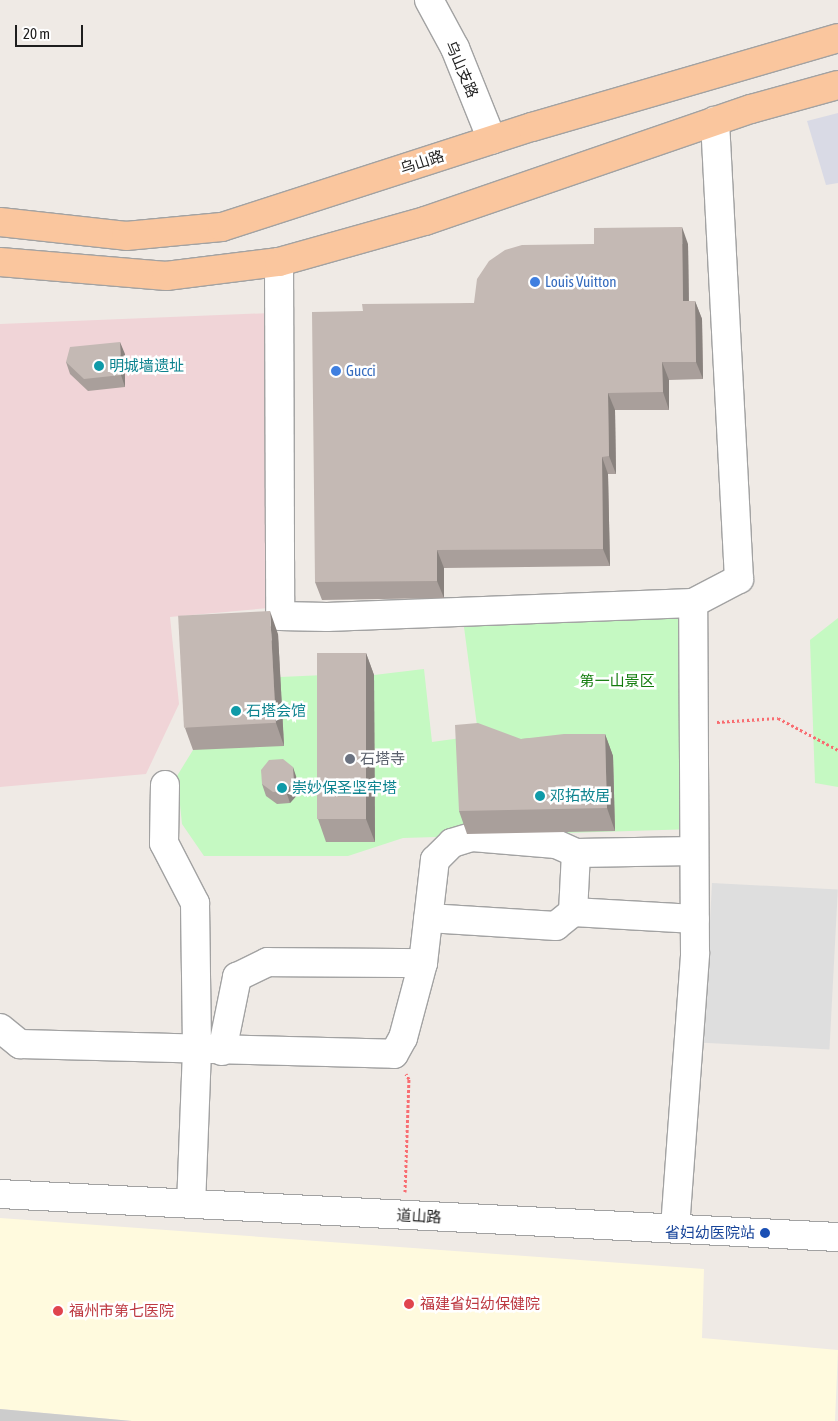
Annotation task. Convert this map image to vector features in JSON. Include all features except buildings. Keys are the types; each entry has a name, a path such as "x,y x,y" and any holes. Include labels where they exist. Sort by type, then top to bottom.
{"main road":[{"name":"乌山路","path":"0,222 126,236 222,227 492,140 838,38"},
{"path":"0,262 166,276 278,262 425,221 715,121 838,85"}],"street":[{"name":"乌山支路","path":"429,0 454,48 492,140"},
{"path":"278,262 280,616 327,617 693,603 739,579 715,121"},
{"path":"675,1228 695,919 693,603"},
{"path":"165,785 164,843 195,903 210,1050 191,1204"},
{"path":"0,1028 20,1044 394,1054 403,1038 423,963 435,860 452,843 472,837 556,844 576,852 694,852"},
{"path":"573,912 576,852"},
{"path":"428,918 556,926 573,912 695,919"},
{"path":"210,1050 237,977 268,962 423,963"},
{"name":"道山路","path":"0,1194 838,1237"}],"path":[{"path":"694,723 778,718 838,750"},
{"path":"394,1054 409,1079 404,1215"}],"shaded area":[{"path":"838,113 838,183 826,185 807,121"},
{"path":"270,313 269,608 170,617 179,704 146,774 0,787 0,324"},
{"path":"712,883 838,890 829,1049 704,1043"},
{"name":"福建省妇幼保健院","path":"0,1218 704,1269 702,1338 838,1350 835,1421 132,1421 0,1409"},
{"path":"0,1409 132,1421 0,1421"}],"green space":[{"name":"第一山景区","path":"693,603 695,829 403,838 348,856 204,856 182,824 177,776 193,750 280,677 325,675 326,841 374,842 374,675 424,669 432,742 461,738 478,733 462,612"},
{"path":"838,618 838,787 815,783 810,640"}],"place":[{"name":"Louis Vuitton","path":"535,282"},
{"name":"明城墙遗址","path":"99,366"},
{"name":"Gucci","path":"336,371"},
{"name":"石塔会馆","path":"236,711"},
{"name":"石塔寺","path":"350,759"},
{"name":"崇妙保圣坚牢塔","path":"282,788"},
{"name":"邓拓故居","path":"540,796"},
{"name":"省妇幼医院站","path":"765,1233"},
{"name":"福建省妇幼保健院","path":"409,1304"},
{"name":"福州市第七医院","path":"58,1311"}]}
